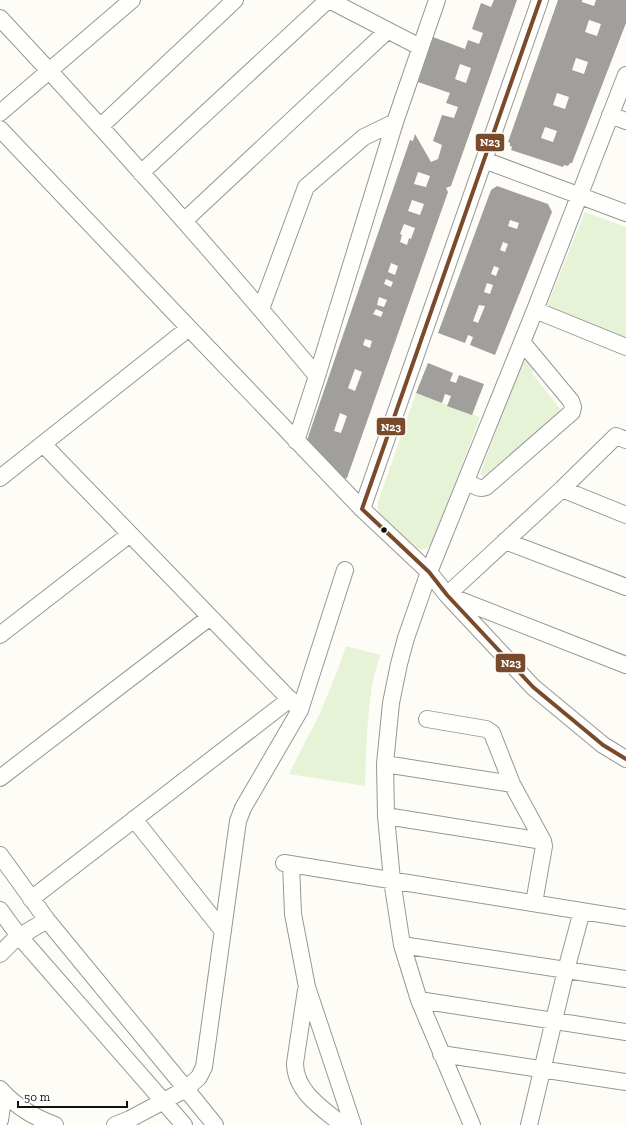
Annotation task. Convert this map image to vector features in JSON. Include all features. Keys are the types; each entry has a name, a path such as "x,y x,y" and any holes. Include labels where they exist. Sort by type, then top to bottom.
{"street":[{"path":"0,113 132,0"},
{"path":"100,127 235,0"},
{"path":"141,173 328,0 420,47"},
{"path":"296,441 395,122 437,0"},
{"path":"362,508 540,0"},
{"path":"0,18 50,71 184,221 317,376"},
{"path":"184,221 387,31"},
{"path":"472,1125 419,1000 402,945 392,880 386,816 385,764 390,703 406,638 429,572 535,310 626,75"},
{"path":"610,115 626,121"},
{"path":"261,309 306,187 364,137 395,122"},
{"path":"0,129 296,441 362,508 429,572 447,595 532,687 603,745 626,759"},
{"path":"484,160 626,213"},
{"path":"535,310 626,347"},
{"path":"0,478 189,328"},
{"path":"467,480 476,487 483,489 572,412 573,407 571,401 522,342"},
{"path":"447,595 562,489 616,436 626,440"},
{"path":"43,444 295,704"},
{"path":"562,489 626,515"},
{"path":"0,634 130,534"},
{"path":"505,541 626,587"},
{"path":"115,1125 130,1119 186,1089 199,1077 204,1067 238,821 295,704 345,570"},
{"path":"447,595 626,665"},
{"path":"0,778 210,617"},
{"path":"31,899 134,819 295,704"},
{"path":"427,719 486,729 492,733 512,784 543,841 544,846 534,903"},
{"path":"385,764 512,784"},
{"path":"386,816 543,841"},
{"path":"134,819 223,931"},
{"path":"0,855 47,920 215,1125"},
{"path":"353,1125 307,987 293,914 287,863 626,918"},
{"path":"0,910 19,936 184,1125"},
{"path":"529,1125 566,970 582,911"},
{"path":"0,954 19,936 47,920"},
{"path":"402,945 626,979"},
{"path":"307,987 297,1048 295,1071 304,1091 343,1125"},
{"path":"419,1000 626,1032"},
{"path":"441,1054 626,1082"},
{"path":"0,1120 1,1092"},
{"path":"1,1092 24,1111 41,1120 55,1125"}],"green space":[{"path":"585,212 626,227 626,337 547,306"},
{"path":"528,359 535,366 532,373 564,414 488,481 480,474 521,364"},
{"path":"416,393 480,417 432,545 424,549 415,547 380,517 378,508 378,502"},
{"path":"346,646 380,655 373,680 369,706 365,786 289,774 321,711"}],"building":[{"path":"494,0 517,0 451,186 446,188 448,192 347,478 343,479 307,440 410,140 413,141 415,134 431,162 438,159 442,145 433,141 442,115 454,118 458,107 446,103 450,93 418,82 433,37 465,49 468,40 479,44 483,33 472,29 481,3 491,7","holes":["460,64 471,68 466,83 455,79","418,172 430,176 426,187 414,184","412,200 424,204 420,215 408,211","404,224 415,228 407,245 400,242 402,235 400,234","391,263 398,266 395,275 388,272","386,279 393,282 391,287 384,284","379,297 387,300 384,307 377,305","376,309 383,312 381,317 373,314","365,339 372,341 370,348 363,345","355,369 362,372 355,391 348,388","340,413 347,416 341,433 334,431"]},
{"path":"558,0 582,0 582,2 594,6 596,0 626,0 626,23 572,163 568,166 564,165 563,167 511,150 512,147 508,142","holes":["589,20 601,24 597,36 585,32","576,58 588,62 584,74 572,70","557,93 569,97 565,109 553,105","545,127 557,131 553,142 541,138"]},
{"path":"497,186 548,204 552,212 495,355 470,345 473,337 468,335 465,343 438,333 491,190","holes":["510,220 519,223 517,229 508,226","503,242 508,244 505,252 500,250","494,266 499,268 496,276 491,274","487,283 493,285 490,294 484,292","479,305 485,306 478,323 473,321"]},
{"path":"428,363 453,373 450,381 456,383 459,375 484,384 472,415 447,406 451,396 445,394 442,403 416,393"}],"transit line":[{"name":"N23","path":"540,0 362,509 429,572 447,595 533,687 603,745 626,759"}]}
